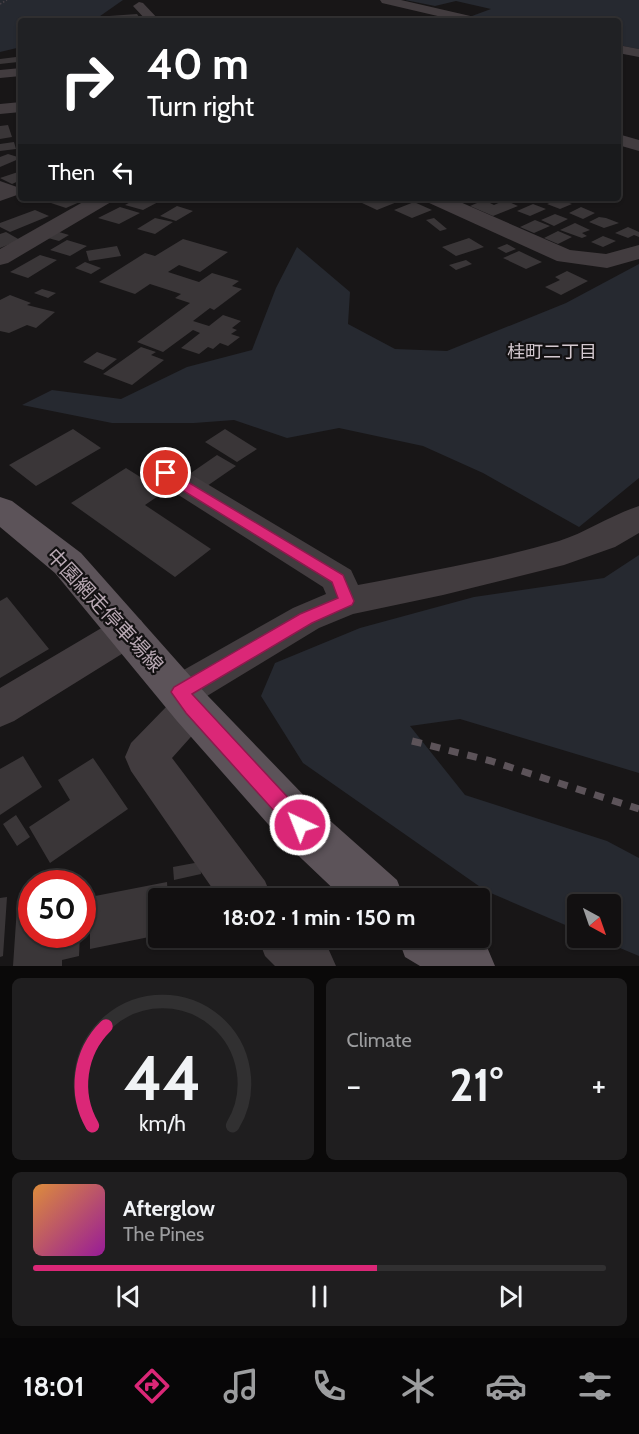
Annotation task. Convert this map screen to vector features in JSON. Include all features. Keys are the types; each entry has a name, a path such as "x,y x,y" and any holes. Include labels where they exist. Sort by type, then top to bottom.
{"main road":[{"name":"中園網走停車場線","path":"0,509 68,563 186,700 300,825 368,888"},
{"path":"440,948 468,966"}],"street":[{"path":"386,0 462,18"},
{"path":"139,6 151,18"},
{"path":"621,50 638,53"},
{"path":"621,59 638,53"},
{"path":"0,74 18,72"},
{"path":"0,109 18,107"},
{"path":"621,140 639,147"},
{"path":"0,258 99,201"},
{"path":"441,201 565,256 607,261 639,252"},
{"path":"166,473 338,579 346,601"},
{"path":"241,888 146,757 186,700 306,618 346,601 443,582 564,552 603,538 639,518"},
{"path":"0,709 128,630"},
{"path":"293,948 310,966"}],"path":[{"path":"0,4 7,0"}],"shaded area":[{"path":"0,0 123,0 97,18 18,18 18,48 0,52"},
{"path":"405,0 639,0 639,49 621,46 621,18 481,18 472,16 491,9 456,1 435,6"},
{"path":"297,247 350,292 348,324 395,349 447,351 566,303 639,264 639,478 579,527 483,473 423,446 339,428 287,438 234,420 194,423 112,423 22,405 52,390 121,399 187,367 252,350 276,288"},
{"path":"639,555 639,773 460,719 410,726 465,795 607,841 639,858 639,956 620,948 621,894 567,894 567,926 490,893 490,888 482,888 303,763 261,696 275,663 360,628 474,597 604,578"}],"building":[{"path":"137,14 139,17 111,18 109,16"},
{"path":"16,57 18,62 0,64 0,59"},
{"path":"8,125 12,137 0,139 0,126"},
{"path":"14,142 16,149 0,151 0,144"},
{"path":"8,154 18,157 18,159 0,167 0,157"},
{"path":"18,172 18,181 12,184 0,178"},
{"path":"55,201 82,201 66,208 51,203"},
{"path":"132,201 160,201 143,210 125,205"},
{"path":"367,201 400,201 377,210 362,203"},
{"path":"482,201 494,205 507,201 518,206 493,216 470,206"},
{"path":"564,201 572,204 560,209 547,204"},
{"path":"414,202 432,210 412,218 394,210"},
{"path":"533,204 546,209 530,216 517,211"},
{"path":"177,206 193,211 176,221 160,216"},
{"path":"120,207 140,213 119,224 98,218"},
{"path":"581,207 595,213 583,219 569,213"},
{"path":"35,210 49,216 10,232 0,227 0,223"},
{"path":"555,214 568,219 554,226 541,220"},
{"path":"599,217 619,223 604,228 589,222"},
{"path":"155,218 173,222 155,234 137,229"},
{"path":"434,218 447,229 440,231 426,220"},
{"path":"535,220 550,226 534,233 520,227"},
{"path":"575,223 590,230 582,233 587,236 582,238 560,230"},
{"path":"628,227 639,232 639,237 634,235 628,238 615,233"},
{"path":"558,231 572,237 558,244 544,238"},
{"path":"6,232 20,240 0,248 0,234"},
{"path":"59,232 69,235 59,241 48,238"},
{"path":"603,236 616,241 603,247 591,242"},
{"path":"469,238 484,247 456,256 442,247"},
{"path":"183,239 228,252 200,272 179,265 168,272 199,282 212,273 239,281 232,286 242,289 214,310 210,308 193,321 209,326 223,315 241,321 232,328 237,330 231,334 240,337 228,346 220,343 213,349 208,347 199,354 181,348 200,333 193,330 163,352 137,342 190,303 175,298 181,294 150,284 135,294 99,282 145,253 155,256"},
{"path":"67,240 87,246 70,256 50,250"},
{"path":"507,244 516,249 506,253 497,248"},
{"path":"117,246 121,256 89,261 86,251"},
{"path":"519,251 542,262 526,269 503,258"},
{"path":"40,255 57,260 28,278 10,272"},
{"path":"466,260 472,264 456,270 449,265"},
{"path":"85,262 101,268 91,274 75,268"},
{"path":"567,271 588,281 561,295 545,287 560,280 555,277"},
{"path":"42,289 56,293 48,298 34,293"},
{"path":"10,295 31,303 27,305 55,312 36,328 27,325 9,333 0,331 0,300"},
{"path":"141,347 156,352 151,355 164,360 132,385 103,374"},
{"path":"97,352 117,359 103,370 83,362"},
{"path":"73,429 101,448 36,486 9,465"},
{"path":"225,429 257,449 237,462 205,442"},
{"path":"217,455 236,466 207,486 188,475"},
{"path":"126,468 164,492 145,505 211,549 175,577 71,503"},
{"path":"7,597 49,649 0,678 0,601"},
{"path":"23,756 42,787 0,815 0,769"},
{"path":"93,758 128,809 50,863 29,827 70,800 58,780"},
{"path":"16,815 30,837 17,846 3,824"},
{"path":"200,862 201,874 174,880 173,867"},
{"path":"167,882 167,888 148,888 148,937 96,948 96,896"},
{"path":"7,897 3,956 0,957 0,898"},
{"path":"17,907 18,948 79,948 79,956 62,960 62,966 13,966"}],"railway":[{"path":"412,741 491,761 639,809"}],"district":[{"name":"桂町二丁目","path":"552,352"}],"route":[{"path":"166,473 338,579 346,601 306,618 180,692 192,708 300,825"}]}
